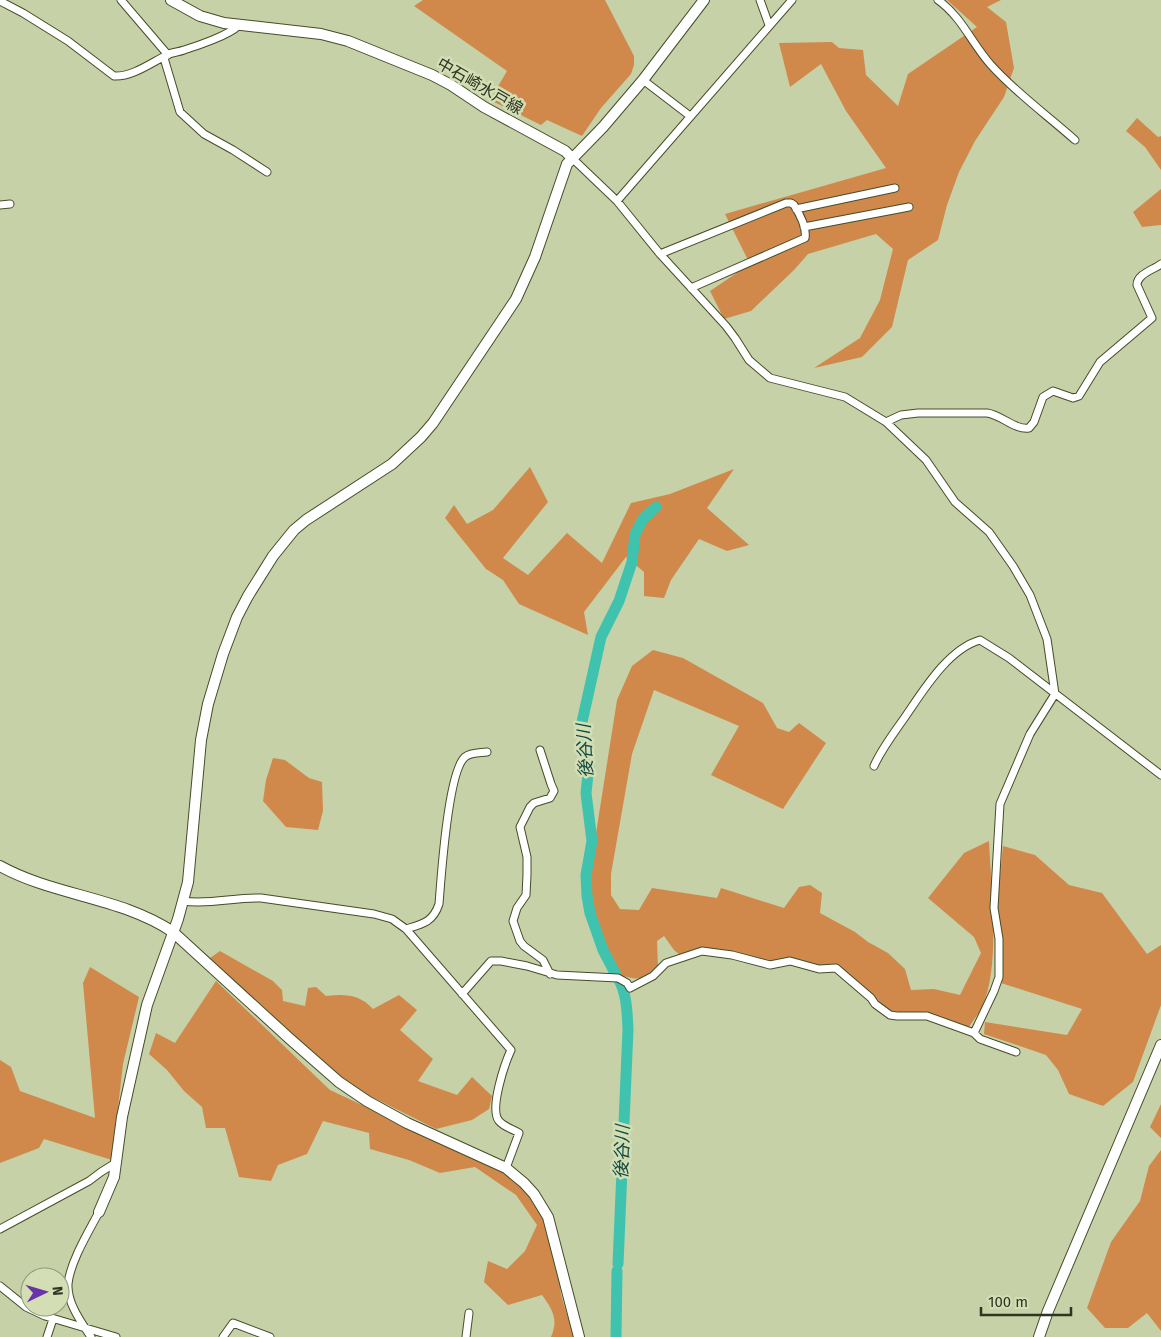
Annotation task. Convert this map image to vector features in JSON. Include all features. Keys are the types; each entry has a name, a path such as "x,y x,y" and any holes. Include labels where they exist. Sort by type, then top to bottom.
{"street":[{"path":"120,0 150,32 166,56 180,112 204,134 267,172"},
{"name":"中石崎水戸線","path":"171,0 200,16 238,26 321,34 348,41 432,75 484,107 565,151 572,158"},
{"path":"91,1337 73,1305 68,1283 80,1247 110,1189 117,1162 122,1117 147,1005 173,932 188,882 204,723 226,645 248,596 273,556 294,530 392,464 407,452 433,423 516,299 536,257 567,164 603,127 643,80 704,0"},
{"path":"760,0 769,25"},
{"path":"617,201 792,0"},
{"path":"938,0 946,6 967,30 989,64 1075,140"},
{"path":"0,1 24,13 68,41 114,76 120,76 166,56 183,51 236,29 238,26"},
{"path":"643,80 690,116"},
{"path":"572,158 617,201 660,254 726,326 748,360 770,378 844,397 886,422 926,460 955,502 988,532 1013,566 1030,595 1047,639 1055,694 1030,734 1000,804 994,908 999,940 999,977 994,992 974,1033"},
{"path":"796,209 895,188"},
{"path":"660,254 786,203 791,203 796,209 804,227 805,238 690,288"},
{"path":"0,205 10,204"},
{"path":"804,227 909,207"},
{"path":"886,422 900,415 918,413 987,413 996,414 1020,429 1029,428 1034,422 1043,396 1053,391 1073,398 1079,396 1100,362 1152,318 1136,282 1140,277 1161,264"},
{"path":"874,766 880,753 927,686 950,659 978,637 1009,658 1161,776"},
{"path":"540,750 554,791 550,798 534,803 530,807 520,827 527,857 526,895 517,908 513,920 520,941 543,960 550,974"},
{"path":"406,929 424,923 436,913 446,834 457,772 464,758 475,753 487,752"},
{"path":"0,866 25,877 150,919 173,932 310,1057 367,1101 407,1123 506,1168 534,1194 548,1217 580,1337"},
{"path":"183,901 194,903 245,897 261,898 374,914 392,919 406,929 512,1050 502,1076 496,1109 496,1116 499,1122 519,1133 506,1168"},
{"path":"462,994 491,962 527,966 550,974 618,978 627,983 630,988 647,980 666,963 702,951 732,955 770,965 790,961 819,969 836,968 871,998 875,1004 890,1015 927,1016 974,1033 980,1039 1016,1052"},
{"path":"1039,1337 1048,1311 1161,1045"},
{"path":"0,1230 89,1181 117,1162"},
{"path":"0,1286 26,1307 53,1319 116,1337"},
{"path":"466,1337 469,1313"},
{"path":"47,1337 53,1319"},
{"path":"223,1337 233,1323 270,1337"}],"shaded area":[{"path":"423,0 605,0 634,56 634,65 631,74 601,108 582,136 547,120 541,125 490,100 507,71 414,6"},
{"path":"947,0 1001,0 987,7 1006,22 1014,68 1004,97 975,141 959,172 947,205 938,240 908,260 892,327 862,357 814,368 860,338 880,300 893,249 876,234 808,254 751,311 724,319 710,291 750,264 725,214 886,168 846,111 821,64 790,87 779,43 832,42 839,48 863,50 866,75 898,106 908,74 977,27"},
{"path":"1137,118 1158,137 1161,136 1161,170 1145,147 1126,131"},
{"path":"1161,189 1161,225 1142,227 1133,212"},
{"path":"530,467 548,502 503,558 528,575 567,533 602,563 631,503 670,494 734,469 707,508 749,545 727,551 699,539 671,580 664,598 644,596 644,572 626,557 584,612 588,635 519,604 503,580 486,569 445,518 454,505 467,524 493,510"},
{"path":"653,650 683,658 763,703 777,728 789,732 799,723 826,743 783,809 711,775 739,726 654,690 632,754 611,874 611,895 620,909 639,910 652,888 717,898 721,888 784,908 799,887 810,885 822,893 820,913 888,953 905,969 911,990 934,989 960,995 981,953 974,937 928,898 964,853 989,841 993,903 991,970 988,990 982,1007 969,1027 889,1010 838,965 819,966 771,962 733,951 680,955 664,936 657,941 658,967 643,978 618,975 608,957 602,940 589,896 588,884 617,700 632,666"},
{"path":"273,758 285,760 309,778 322,782 323,811 318,830 286,827 263,801 266,780"},
{"path":"1003,846 1035,855 1069,885 1102,893 1147,954 1161,945 1161,1005 1133,1082 1103,1106 1069,1094 1058,1070 1046,1055 984,1034 985,1022 1067,1035 1082,1009 1001,983 1003,963 997,906"},
{"path":"220,951 273,981 282,990 283,1001 305,1006 308,988 316,987 326,996 351,996 362,1000 373,1009 399,995 417,1010 400,1030 433,1059 418,1081 457,1095 472,1077 492,1096 489,1109 472,1120 436,1129 366,1094 332,1071 210,958"},
{"path":"90,967 139,997 123,1064 112,1160 44,1139 39,1148 0,1163 0,1060 11,1067 20,1091 95,1118 83,983"},
{"path":"216,981 330,1090 503,1171 524,1188 540,1209 559,1277 561,1295 574,1337 551,1337 554,1319 549,1305 542,1295 508,1305 484,1282 488,1261 507,1269 525,1251 537,1225 516,1195 475,1167 440,1173 409,1160 370,1149 369,1133 323,1121 307,1154 278,1165 271,1181 239,1177 225,1128 206,1128 202,1107 149,1054 156,1033 175,1043"},
{"path":"1161,1104 1161,1138 1150,1127"},
{"path":"1161,1150 1161,1331 1147,1313 1128,1328 1105,1328 1087,1308 1111,1242 1140,1201 1149,1166"}],"waterway":[{"name":"後谷川","path":"616,975 603,950 590,913 587,896 586,875 592,841 586,793 589,765 582,722 601,637 619,601 632,562 635,534 643,519 656,507"},
{"name":"後谷川","path":"618,1264 628,1029 625,998 619,980"},
{"name":"後谷川","path":"616,1337 617,1271"}]}
